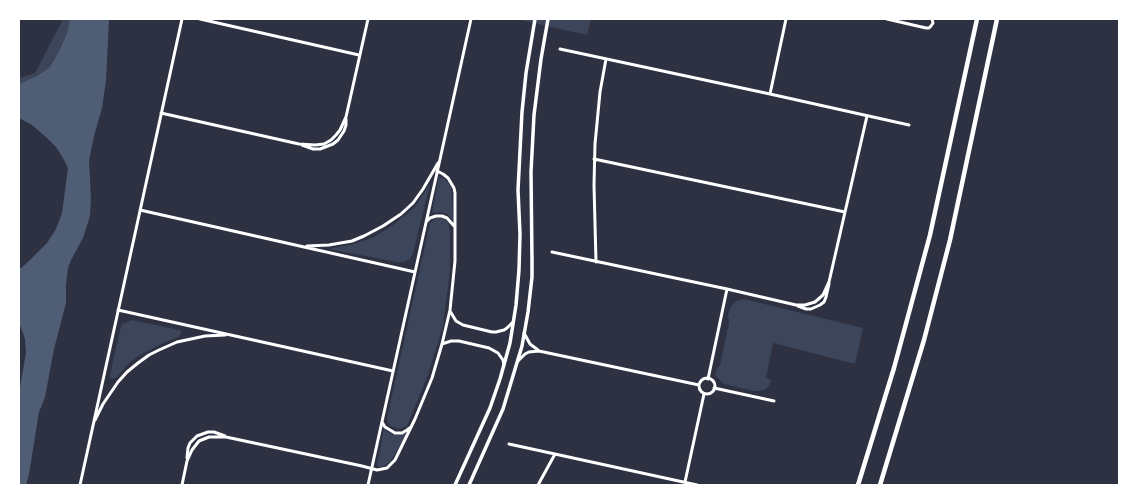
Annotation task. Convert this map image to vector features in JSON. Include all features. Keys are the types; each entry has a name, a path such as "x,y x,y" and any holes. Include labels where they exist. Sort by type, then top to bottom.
{"main road":[{"path":"858,485 894,368 930,235 976,19"},
{"path":"880,485 924,340 950,240 997,19"}],"street":[{"path":"80,485 182,19"},
{"path":"200,19 359,55"},
{"path":"161,113 299,144 324,144 331,140 340,130 346,117 368,19"},
{"path":"368,485 471,19"},
{"path":"455,485 484,422 495,393 510,343 516,305 519,270 520,234 518,190 520,131 526,73 535,19"},
{"path":"469,485 499,420 509,393 522,346 528,312 532,272 531,172 533,122 539,72 548,19"},
{"path":"770,94 786,19"},
{"path":"887,19 926,28 931,26 933,23 932,19"},
{"path":"560,49 909,125"},
{"path":"596,262 594,159 599,97 606,60"},
{"path":"552,252 727,289 804,308 811,308 820,305 824,302 829,287 867,116"},
{"path":"594,159 845,212"},
{"path":"298,246 340,244 364,236 384,226 413,202 426,184 439,160"},
{"path":"182,485 190,443 197,436 208,432 214,432 226,437 372,469 387,468 391,464 398,455 427,392 442,344 450,310 454,273 455,193 454,188 448,178 437,171"},
{"path":"140,210 415,272"},
{"path":"426,222 430,218 442,216 447,218 455,227"},
{"path":"708,379 727,289"},
{"path":"118,310 393,371"},
{"path":"450,310 453,317 459,323 468,327 492,332 504,330 513,322"},
{"path":"524,333 530,344 539,350 699,384"},
{"path":"92,429 103,404 118,382 127,372 149,355 169,345 192,339 218,335 231,335"},
{"path":"442,344 451,341 459,341 489,348 498,353 503,360 504,365"},
{"path":"518,361 525,354 539,350"},
{"path":"704,394 700,391 699,384 703,379 708,379 713,382 716,389"},
{"path":"704,394 712,393 716,389"},
{"path":"716,389 774,401"},
{"path":"685,482 704,394"},
{"path":"382,422 385,427 395,433 407,430 412,426"},
{"path":"187,461 192,450 199,441 210,437 226,437"},
{"path":"509,444 697,485"},
{"path":"538,485 555,454"}],"shaded area":[{"path":"63,19 70,19 67,33 50,67 37,76 19,84 19,78 35,73"},
{"path":"70,19 109,19 106,81 102,108 89,161 91,199 90,216 83,238 68,268 66,303 54,349 45,397 39,412 29,474 26,485 19,485 19,393 26,353 25,339 19,322 19,270 47,243 56,229 62,213 68,168 56,147 32,125 19,118 19,84 37,76 50,67 67,33"},
{"path":"516,19 591,19 587,35"},
{"path":"439,177 445,179 451,187 453,220 447,214 440,212 432,213"},
{"path":"430,184 413,254 410,259 404,262 397,262 329,249 354,244 374,237 393,225 414,208"},
{"path":"436,218 443,218 448,222 450,232 450,271 443,326 428,375 407,426 399,429 390,426 387,418 430,223"},
{"path":"744,299 863,328 855,364 773,343 766,378 771,380 766,389 754,391 724,384 715,375 720,365 729,323 728,315 731,306 736,301"},
{"path":"132,320 175,329 181,331 181,334 178,337 138,356 128,364 117,377 113,379 110,378 122,324"},
{"path":"384,428 387,432 392,434 400,435 407,433 390,462 382,467 377,466"}]}
